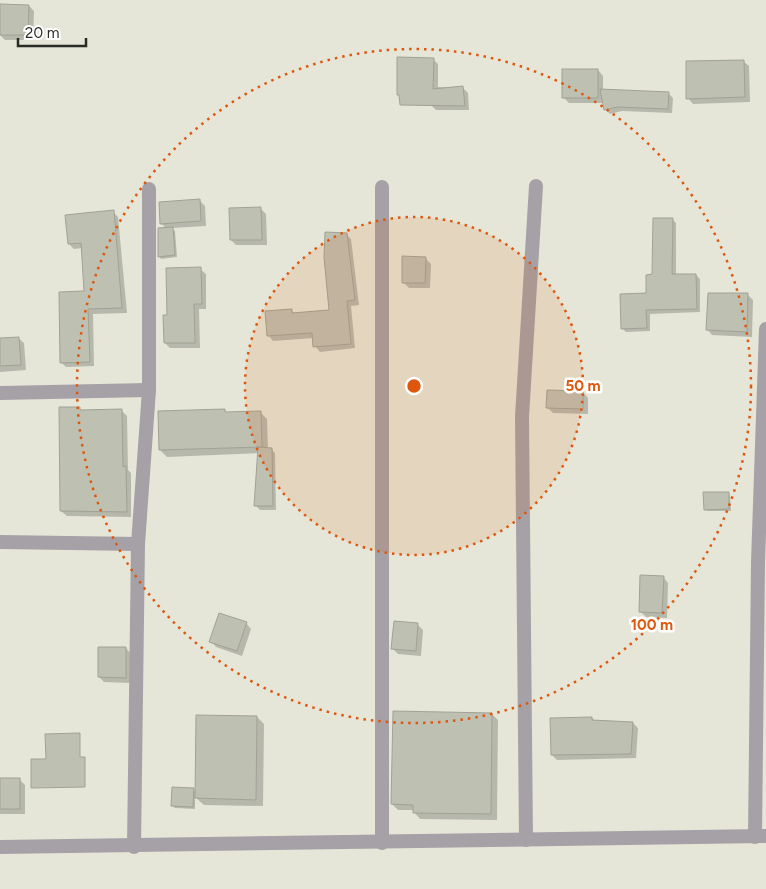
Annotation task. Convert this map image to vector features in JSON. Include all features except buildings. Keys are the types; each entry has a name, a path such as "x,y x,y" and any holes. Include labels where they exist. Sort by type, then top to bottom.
{"street":[{"path":"526,840 522,417 536,186"},
{"path":"382,187 382,843"},
{"path":"134,847 138,544 149,390 149,189"},
{"path":"0,847 134,847 760,837 758,562 766,329"},
{"path":"0,393 149,390"},
{"path":"0,542 138,544"}]}
